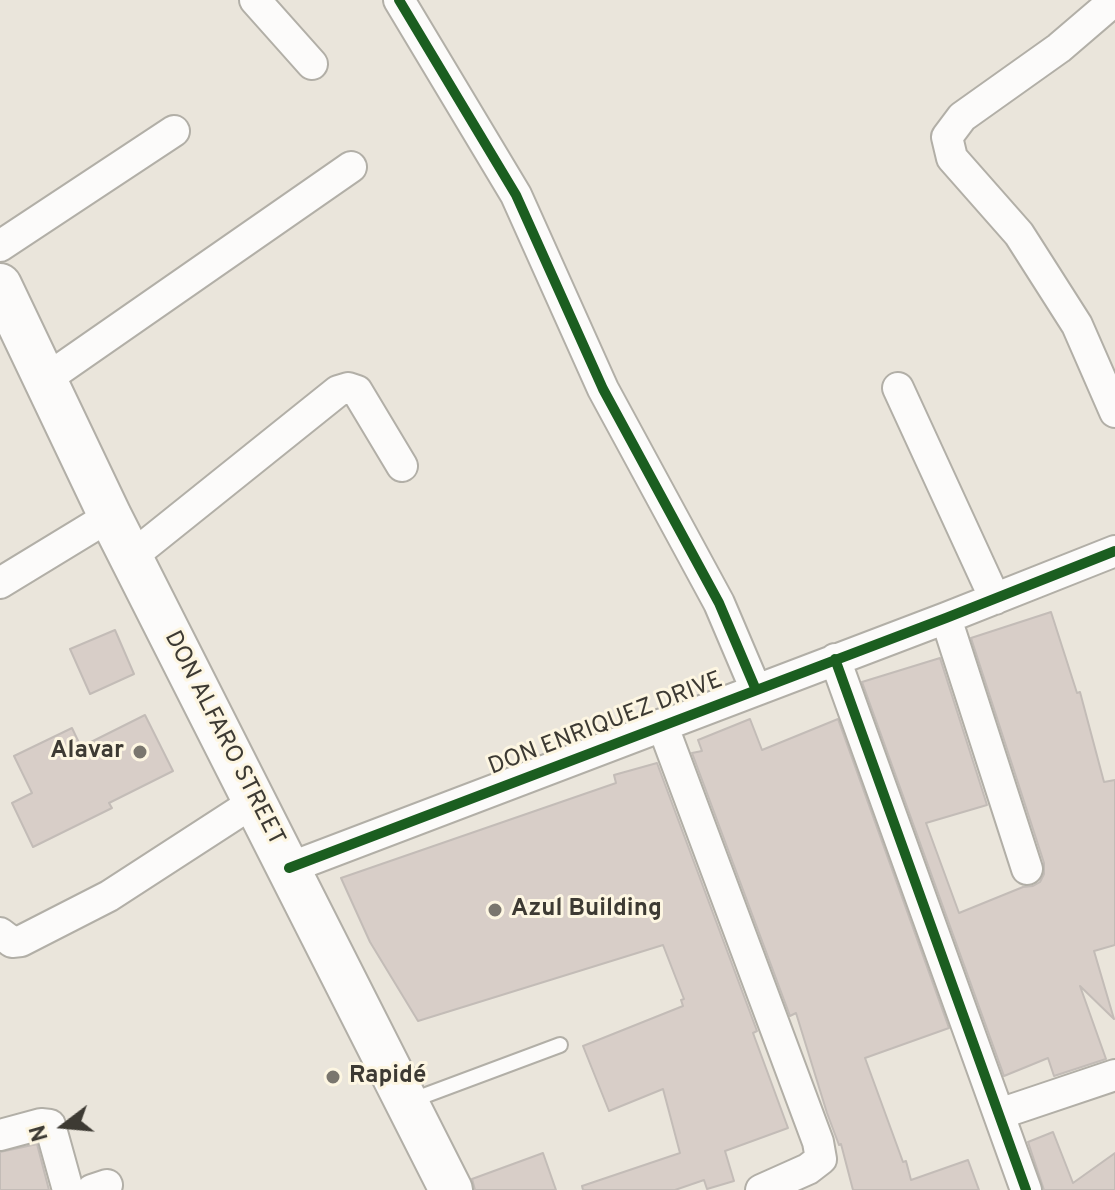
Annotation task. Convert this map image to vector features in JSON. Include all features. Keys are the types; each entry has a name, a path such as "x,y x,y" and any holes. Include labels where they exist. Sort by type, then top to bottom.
{"main road":[{"name":"DON ALFARO STREET","path":"0,285 110,516 451,1190"}],"street":[{"path":"255,0 312,64"},
{"path":"399,0 516,195 597,377 719,603 756,690"},
{"path":"1115,0 1059,48 962,117 947,137 952,158 1019,234 1077,325 1115,412"},
{"path":"0,246 174,131"},
{"path":"46,379 351,167"},
{"path":"131,557 338,391 348,388 357,391 402,466"},
{"path":"898,388 995,599"},
{"path":"0,583 110,516"},
{"name":"DON ENRIQUEZ DRIVE","path":"289,868 1115,551"},
{"path":"946,618 1027,869"},
{"path":"835,659 1026,1190"},
{"path":"662,724 818,1142 821,1159 808,1169 761,1190"},
{"path":"0,933 12,942 21,941 71,916 109,896 254,802"},
{"path":"999,1114 1115,1075"},
{"path":"0,1135 41,1124 50,1125 68,1190"}],"lane":[{"path":"406,1103 560,1045"}],"building":[{"path":"1051,612 1077,693 1080,692 1104,782 1115,780 1115,945 1094,951 1114,1019 1080,986 1106,1059 1054,1076 1048,1058 1004,1076 862,682 940,658 987,805 926,823 959,913 1023,887 1033,886 1040,882 1044,874 1044,863 971,638"},
{"path":"115,630 134,674 90,694 70,649"},
{"path":"145,715 173,771 109,803 112,808 33,847 12,803 32,793 14,756 72,728 81,747"},
{"path":"750,719 762,750 838,719 949,1028 865,1058 911,1180 968,1160 979,1190 853,1190 841,1144 827,1113 796,1013 790,1016 692,753 702,751 698,740"},
{"path":"657,763 757,1031 753,1033 788,1128 725,1151 734,1181 707,1189 704,1180 675,1190 583,1190 582,1186 680,1153 663,1089 609,1111 583,1046 683,1006 681,1000 684,999 663,945 418,1021 370,942 341,878 616,783 614,775"},
{"path":"1053,1132 1073,1183 1115,1153 1115,1190 1044,1190 1028,1142"},
{"path":"37,1144 49,1190 0,1190 0,1152"},
{"path":"543,1153 556,1190 475,1190 472,1179"}],"cycle path":[{"path":"399,0 516,195 603,389 719,603 756,690"},
{"path":"289,868 1115,551"},
{"path":"835,659 1026,1190"}],"place":[{"name":"Alavar","path":"140,752"},
{"name":"Azul Building","path":"495,910"},
{"name":"Rapidé","path":"333,1077"}]}
